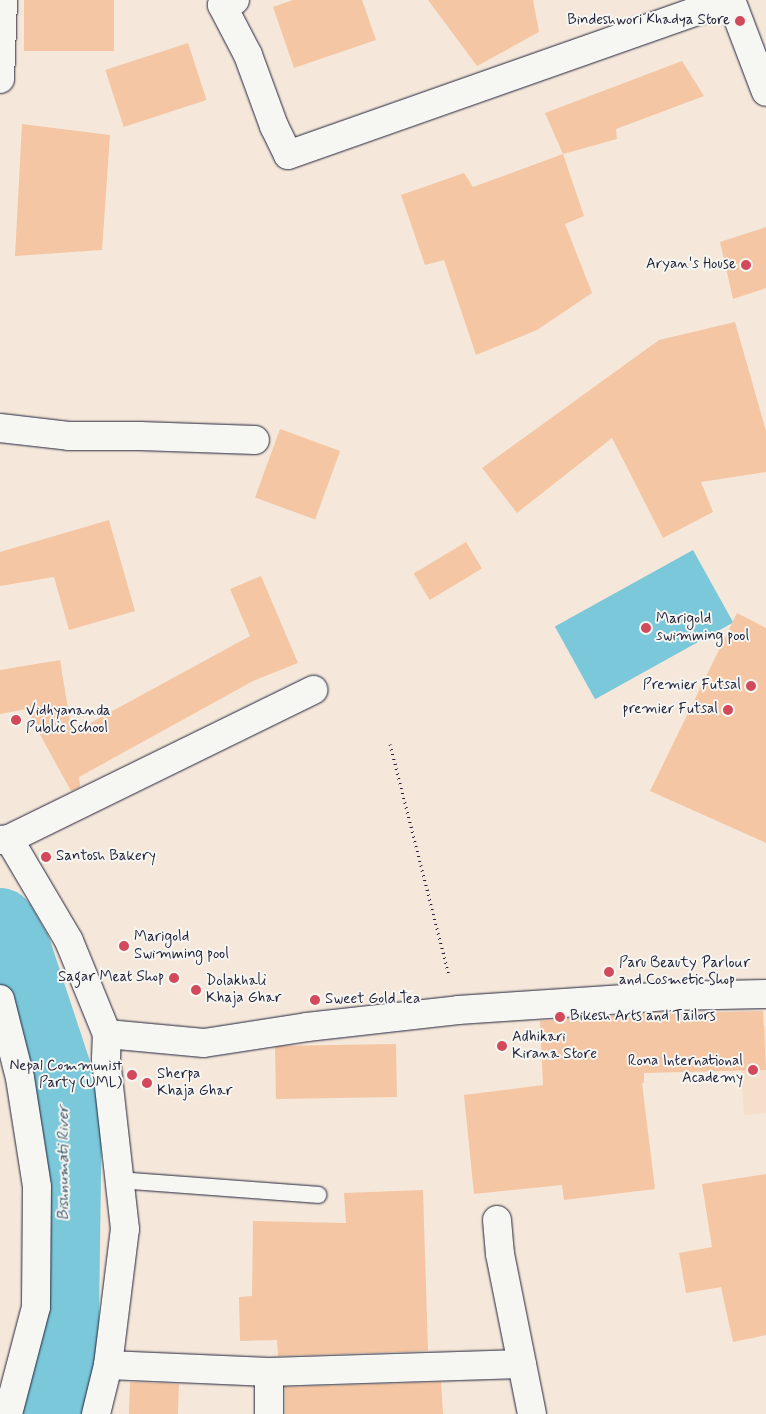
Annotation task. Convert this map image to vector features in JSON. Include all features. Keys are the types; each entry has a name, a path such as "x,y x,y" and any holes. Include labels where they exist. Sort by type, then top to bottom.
{"street":[{"path":"235,0 222,5 248,55 274,126 288,155 729,0 766,92"},
{"path":"0,79 2,1"},
{"path":"0,428 69,436 140,436 254,440"},
{"path":"96,1414 108,1365 125,1229 106,1059 106,1034 69,941 4,840 313,690"},
{"path":"106,1034 204,1043 307,1027 458,1010 670,996 766,994"},
{"path":"0,999 20,1078 37,1187 36,1307 8,1414"},
{"path":"497,1220 500,1254 532,1414"},
{"path":"108,1365 269,1372 522,1364"},
{"path":"269,1372 269,1414"}],"lane":[{"path":"119,1180 318,1195"}],"path":[{"path":"390,744 458,1010"}],"shaded area":[{"name":"Rona International Academy","path":"766,1026 766,1113 744,1115 738,1027"}],"water":[{"name":"Marigold swimming pool","path":"693,550 733,623 595,699 555,627"}],"building":[{"path":"24,0 114,0 114,51 24,51"},
{"path":"293,0 362,0 376,40 294,68 273,7"},
{"path":"428,0 533,0 539,32 477,66"},
{"path":"188,43 207,100 124,127 105,70"},
{"path":"682,61 704,96 616,129 617,139 563,154 545,113"},
{"path":"22,124 110,135 102,250 15,256"},
{"path":"563,154 584,216 565,224 592,293 537,330 476,355 444,260 425,265 401,195 464,173 473,187"},
{"name":"Aryan's House","path":"766,227 766,288 733,299 720,242"},
{"path":"735,322 766,431 766,472 701,482 713,512 663,538 612,438 517,513 482,468 659,340"},
{"path":"280,429 340,451 315,519 255,498"},
{"path":"109,520 135,611 69,630 54,577 0,586 0,552"},
{"path":"466,542 482,569 430,600 414,573"},
{"path":"261,576 298,663 253,681 79,777 80,787 71,791 26,709 0,714 0,670 60,660 72,733 250,636 230,589"},
{"name":"premier Futsal","path":"737,613 766,628 766,843 650,791"},
{"path":"763,1011 766,1070 644,1073 644,1083 642,1083 655,1189 564,1200 562,1185 474,1194 464,1095 543,1085 540,1021 640,1014"},
{"path":"396,1044 397,1097 276,1099 275,1046"},
{"path":"766,1174 766,1335 733,1342 721,1287 686,1293 679,1253 712,1247 702,1184"},
{"path":"423,1190 428,1351 278,1356 277,1340 240,1341 239,1297 252,1296 253,1221 346,1223 344,1193"},
{"path":"130,1382 179,1384 178,1414 129,1414"},
{"path":"441,1382 443,1414 285,1414 285,1387"}],"waterway":[{"name":"Bishnumati River","path":"0,924 16,952 66,1103 62,1379 55,1414"}],"place":[{"name":"Bindeshwori Khadya Store","path":"740,21"},
{"name":"Aryan's House","path":"746,265"},
{"name":"Marigold swimming pool","path":"646,628"},
{"name":"Premier Futsal","path":"751,686"},
{"name":"premier Futsal","path":"728,710"},
{"name":"Vidhyananda Public School","path":"16,720"},
{"name":"Santosh Bakery","path":"46,857"},
{"name":"Marigold Swimming pool","path":"124,946"},
{"name":"Paru Beauty Parlour and Cosmetic Shop","path":"609,972"},
{"name":"Sagar Meat Shop","path":"174,978"},
{"name":"Dolakhali Khaja Ghar","path":"196,990"},
{"name":"Sweet Gold Tea","path":"315,1000"},
{"name":"Bikesh Arts and Tailors","path":"560,1017"},
{"name":"Adhikari Kirana Store","path":"502,1046"},
{"name":"Rona International Academy","path":"753,1070"},
{"name":"Nepal Communist Party (UML)","path":"132,1075"},
{"name":"Sherpa Khaja Ghar","path":"147,1083"}]}
